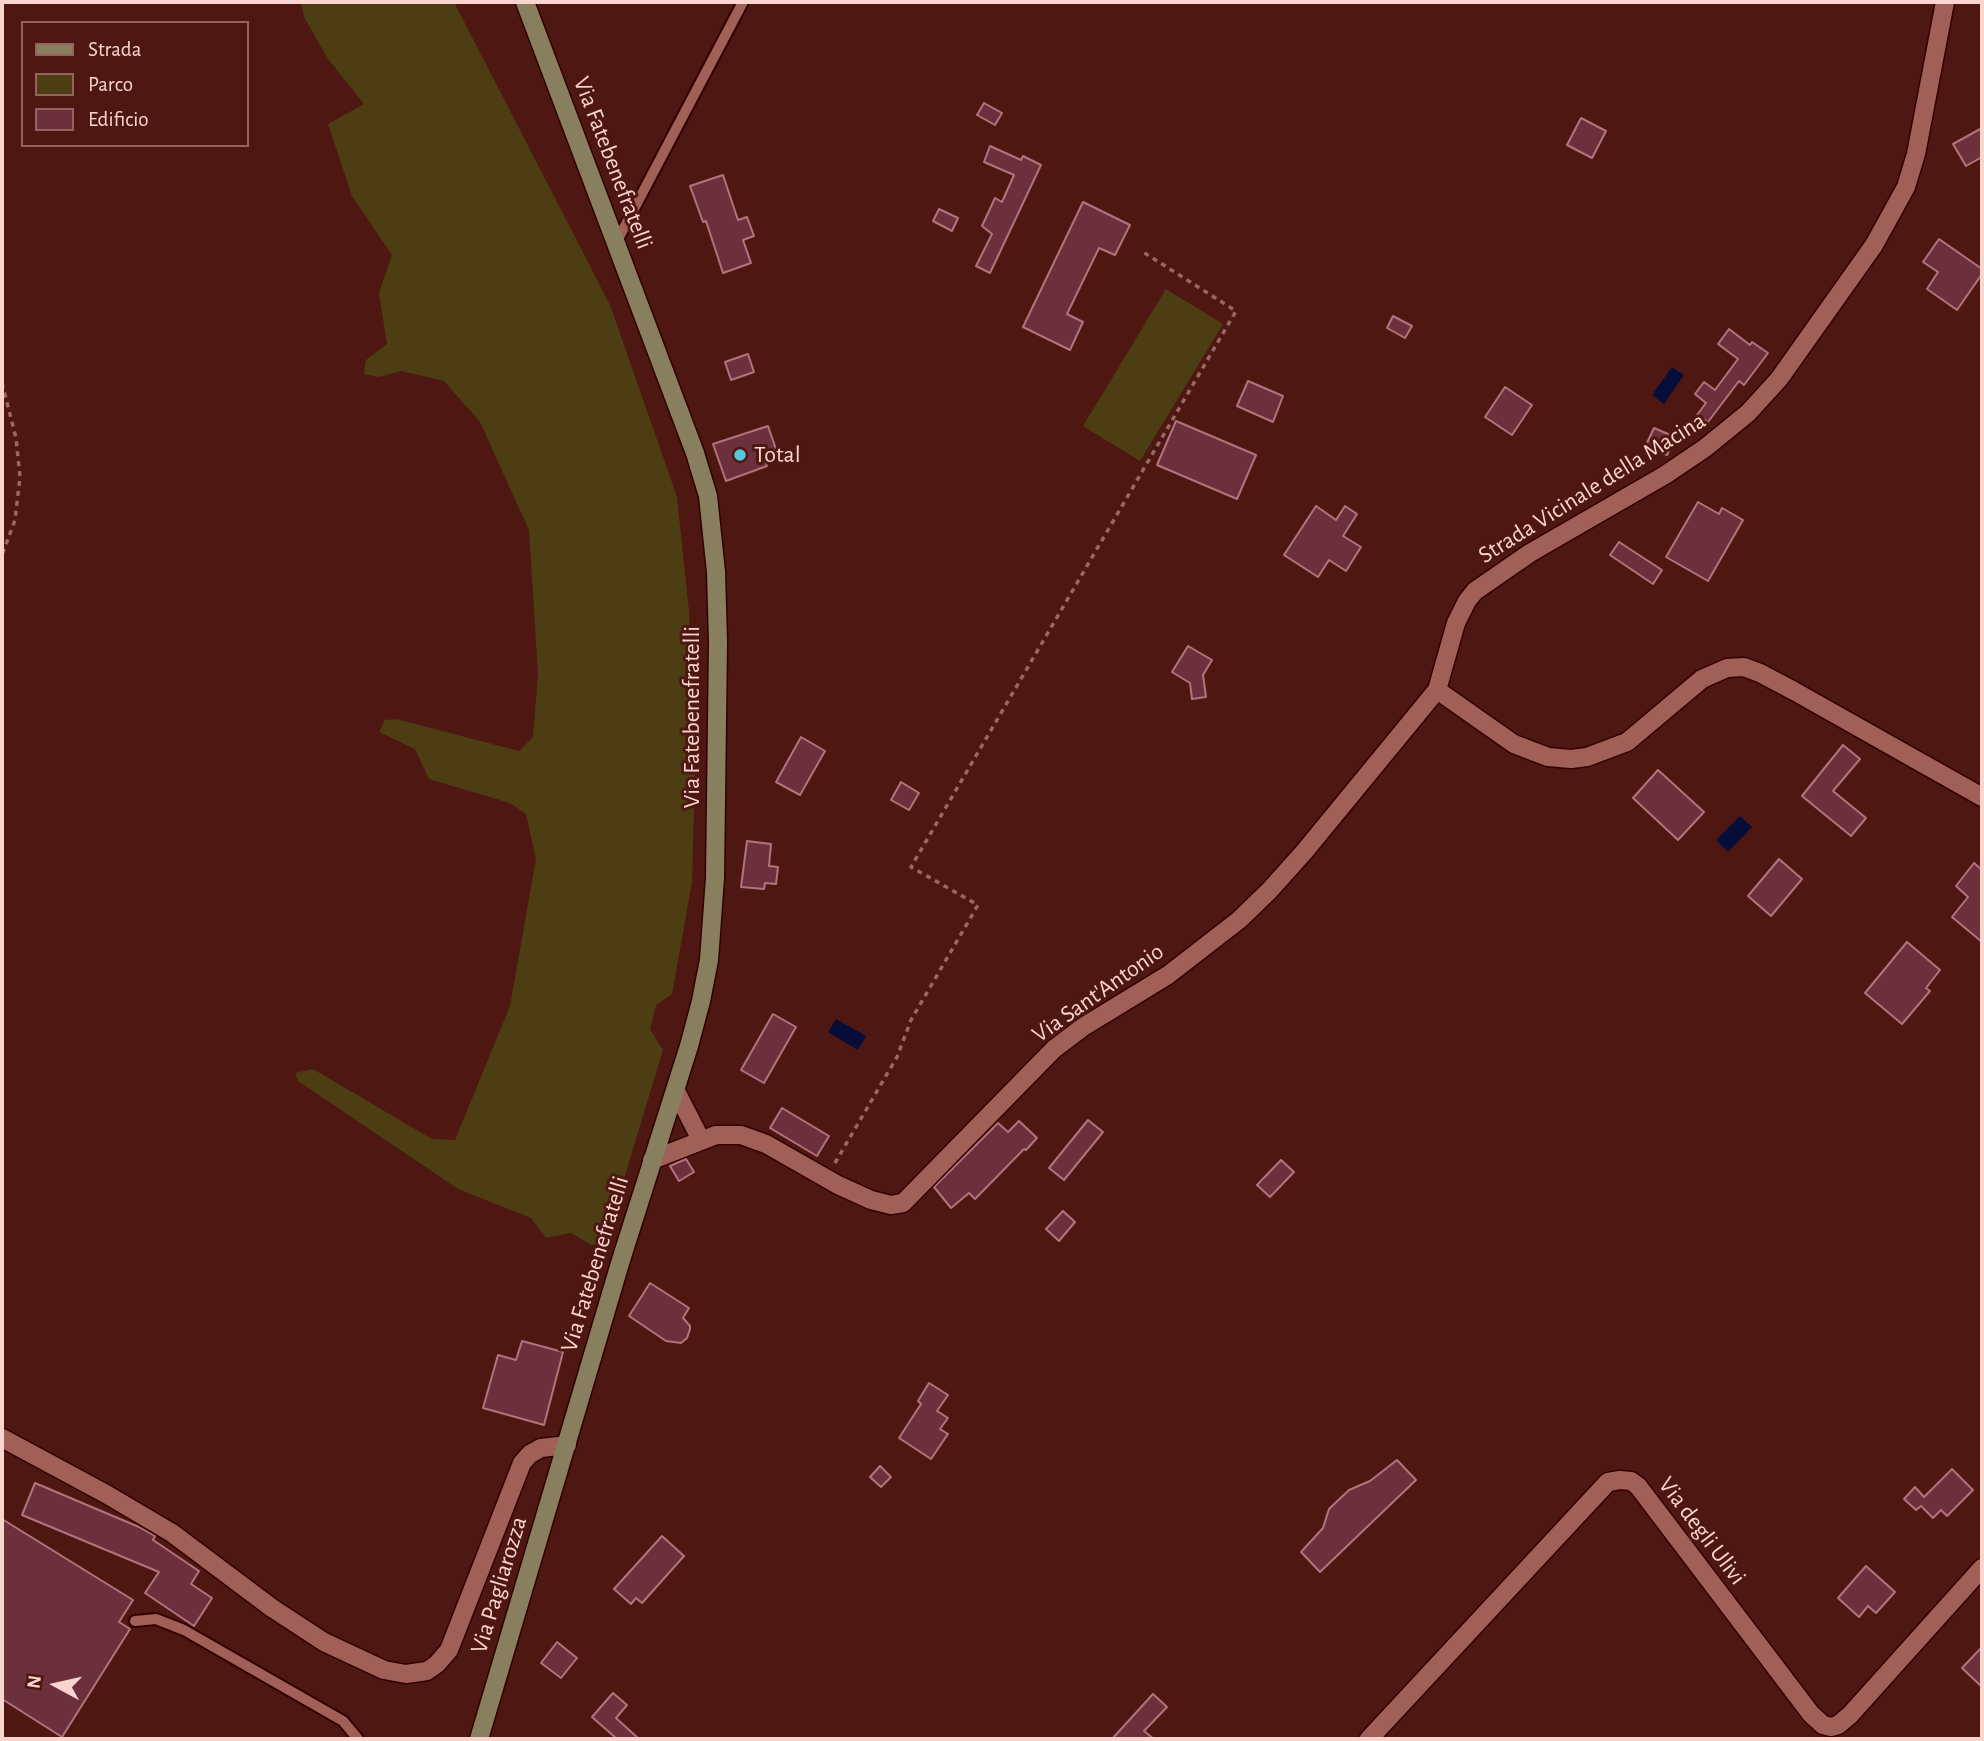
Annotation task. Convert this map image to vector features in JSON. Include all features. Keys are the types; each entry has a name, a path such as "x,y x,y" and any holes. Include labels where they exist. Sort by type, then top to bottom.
{"street":[{"name":"Via Fatebenefratelli","path":"525,2 703,479 716,572 718,752 714,906 701,1002 567,1446"},
{"name":"Strada Vicinale della Macina","path":"1437,690 1456,623 1475,591 1530,553 1665,475 1705,448 1748,414 1779,379 1874,245 1906,187 1916,154 1945,2"},
{"path":"1437,690 1514,744 1548,757 1571,759 1587,757 1627,742 1702,679 1727,668 1744,667 1783,685 1982,797"},
{"name":"Via Sant'Antonio","path":"652,1160 701,1140 724,1134 749,1137 856,1193 886,1205 899,1205 906,1201 1054,1049 1083,1027 1168,975 1213,942 1255,905 1304,852 1437,690"},
{"path":"676,1091 701,1140"},
{"path":"2,1438 172,1533 312,1635 375,1667 406,1674 427,1671 449,1650 522,1463 535,1451 567,1446"},
{"name":"Via Pagliarozza","path":"479,1739 567,1446"},
{"name":"Via degli Ulivi","path":"1369,1739 1608,1482 1631,1481 1638,1486 1811,1714 1823,1725 1831,1727 1838,1726 1850,1715 1982,1568"}],"lane":[{"path":"616,243 743,2"},
{"path":"135,1621 156,1619 176,1625 343,1721 358,1739"}],"path":[{"path":"826,1178 897,1057 911,1020 978,905 911,867 1237,311 1143,252"},
{"path":"2,383 16,438 20,477 15,520 2,555"}],"green space":[{"path":"301,2 454,2 610,305 677,497 689,611 695,771 692,882 672,994 656,1005 650,1029 663,1050 604,1245 591,1245 571,1233 546,1238 531,1218 458,1189 298,1081 295,1073 313,1069 432,1139 455,1140 510,1006 536,859 526,814 510,803 429,779 415,749 379,732 385,720 396,719 519,751 533,737 538,674 529,530 480,422 444,381 401,371 379,377 364,374 366,360 387,344 379,293 392,255 352,196 328,124 364,104 328,59 304,17"},
{"path":"1166,289 1223,324 1140,461 1083,426"}],"shaded area":[{"path":"1672,367 1684,375 1664,404 1652,395"},
{"path":"1740,816 1752,827 1728,852 1716,840"},
{"path":"836,1019 866,1036 858,1050 828,1032"}],"building":[{"path":"984,103 1002,113 995,125 977,115"},
{"path":"1581,118 1606,131 1592,158 1567,145"},
{"path":"1982,128 1982,157 1966,166 1953,144"},
{"path":"990,146 1021,160 1023,156 1041,165 990,273 976,266 992,234 982,226 995,198 1002,202 1014,175 984,162"},
{"path":"723,175 738,220 747,217 754,236 743,240 751,263 723,273 706,221 703,222 690,186"},
{"path":"1083,202 1130,225 1115,255 1099,248 1067,314 1083,322 1070,350 1023,327"},
{"path":"939,209 958,218 952,231 933,221"},
{"path":"1939,239 1982,269 1982,274 1957,310 1927,289 1938,272 1923,262"},
{"path":"1393,316 1412,326 1405,338 1387,328"},
{"path":"1729,329 1750,345 1752,342 1768,353 1744,385 1739,381 1708,422 1697,415 1706,403 1695,394 1704,382 1715,390 1738,359 1718,344"},
{"path":"748,354 754,372 731,380 725,362"},
{"path":"1248,381 1283,396 1273,422 1237,406"},
{"path":"1505,387 1532,405 1512,435 1485,417"},
{"path":"1176,421 1256,455 1237,499 1157,465"},
{"name":"Total","path":"768,426 777,452 764,457 767,466 726,481 713,444"},
{"path":"1654,428 1675,437 1667,455 1646,445"},
{"path":"1698,502 1719,514 1722,508 1743,520 1708,581 1666,557"},
{"path":"1316,506 1336,520 1345,506 1357,514 1343,536 1361,547 1346,571 1329,560 1318,577 1284,555"},
{"path":"1619,542 1662,570 1653,584 1610,555"},
{"path":"1188,646 1212,660 1203,675 1206,697 1192,699 1190,683 1172,672"},
{"path":"801,737 825,751 800,795 776,782"},
{"path":"1843,745 1860,759 1833,791 1866,818 1851,836 1802,796"},
{"path":"1658,770 1704,812 1678,840 1633,798"},
{"path":"901,782 919,793 909,810 891,800"},
{"path":"747,841 771,844 769,866 778,867 776,884 765,883 764,889 741,887"},
{"path":"1779,859 1802,879 1771,916 1748,896"},
{"path":"1974,863 1982,870 1982,942 1952,917 1968,897 1956,886"},
{"path":"1907,942 1940,970 1926,988 1930,991 1902,1024 1865,993"},
{"path":"773,1014 796,1027 764,1083 741,1070"},
{"path":"782,1108 829,1136 817,1156 770,1128"},
{"path":"1088,1120 1103,1132 1064,1180 1049,1168"},
{"path":"1019,1121 1037,1138 975,1199 969,1193 951,1208 934,1187 998,1123 1008,1132"},
{"path":"686,1159 694,1172 679,1181 670,1166"},
{"path":"1281,1160 1294,1172 1270,1197 1257,1185"},
{"path":"1063,1211 1075,1222 1059,1241 1046,1229"},
{"path":"650,1283 689,1308 683,1318 690,1329 687,1338 681,1343 666,1341 629,1316"},
{"path":"522,1341 563,1352 544,1425 483,1408 498,1355 516,1360"},
{"path":"929,1383 948,1395 937,1411 948,1418 940,1429 948,1434 931,1459 899,1438 921,1404 918,1401"},
{"path":"1397,1460 1416,1480 1320,1572 1301,1552 1323,1528 1329,1509 1349,1490 1370,1481"},
{"path":"880,1466 891,1477 881,1487 870,1477"},
{"path":"1952,1469 1973,1490 1947,1516 1941,1510 1933,1518 1921,1506 1916,1510 1904,1499 1915,1487 1924,1497"},
{"path":"35,1483 139,1527 155,1536 153,1540 199,1571 191,1584 212,1598 194,1626 145,1593 159,1572 22,1515"},
{"path":"2,1519 133,1600 119,1622 130,1629 62,1737 2,1699"},
{"path":"662,1536 684,1556 642,1603 636,1598 631,1604 614,1589"},
{"path":"1866,1566 1895,1592 1876,1613 1868,1606 1859,1617 1838,1598"},
{"path":"557,1642 577,1658 561,1678 541,1663"},
{"path":"1982,1647 1982,1687 1962,1668"},
{"path":"613,1693 627,1705 616,1718 639,1739 617,1739 592,1717"},
{"path":"1153,1694 1167,1707 1144,1731 1154,1739 1112,1739"}],"place":[{"name":"Total","path":"740,455"}]}
